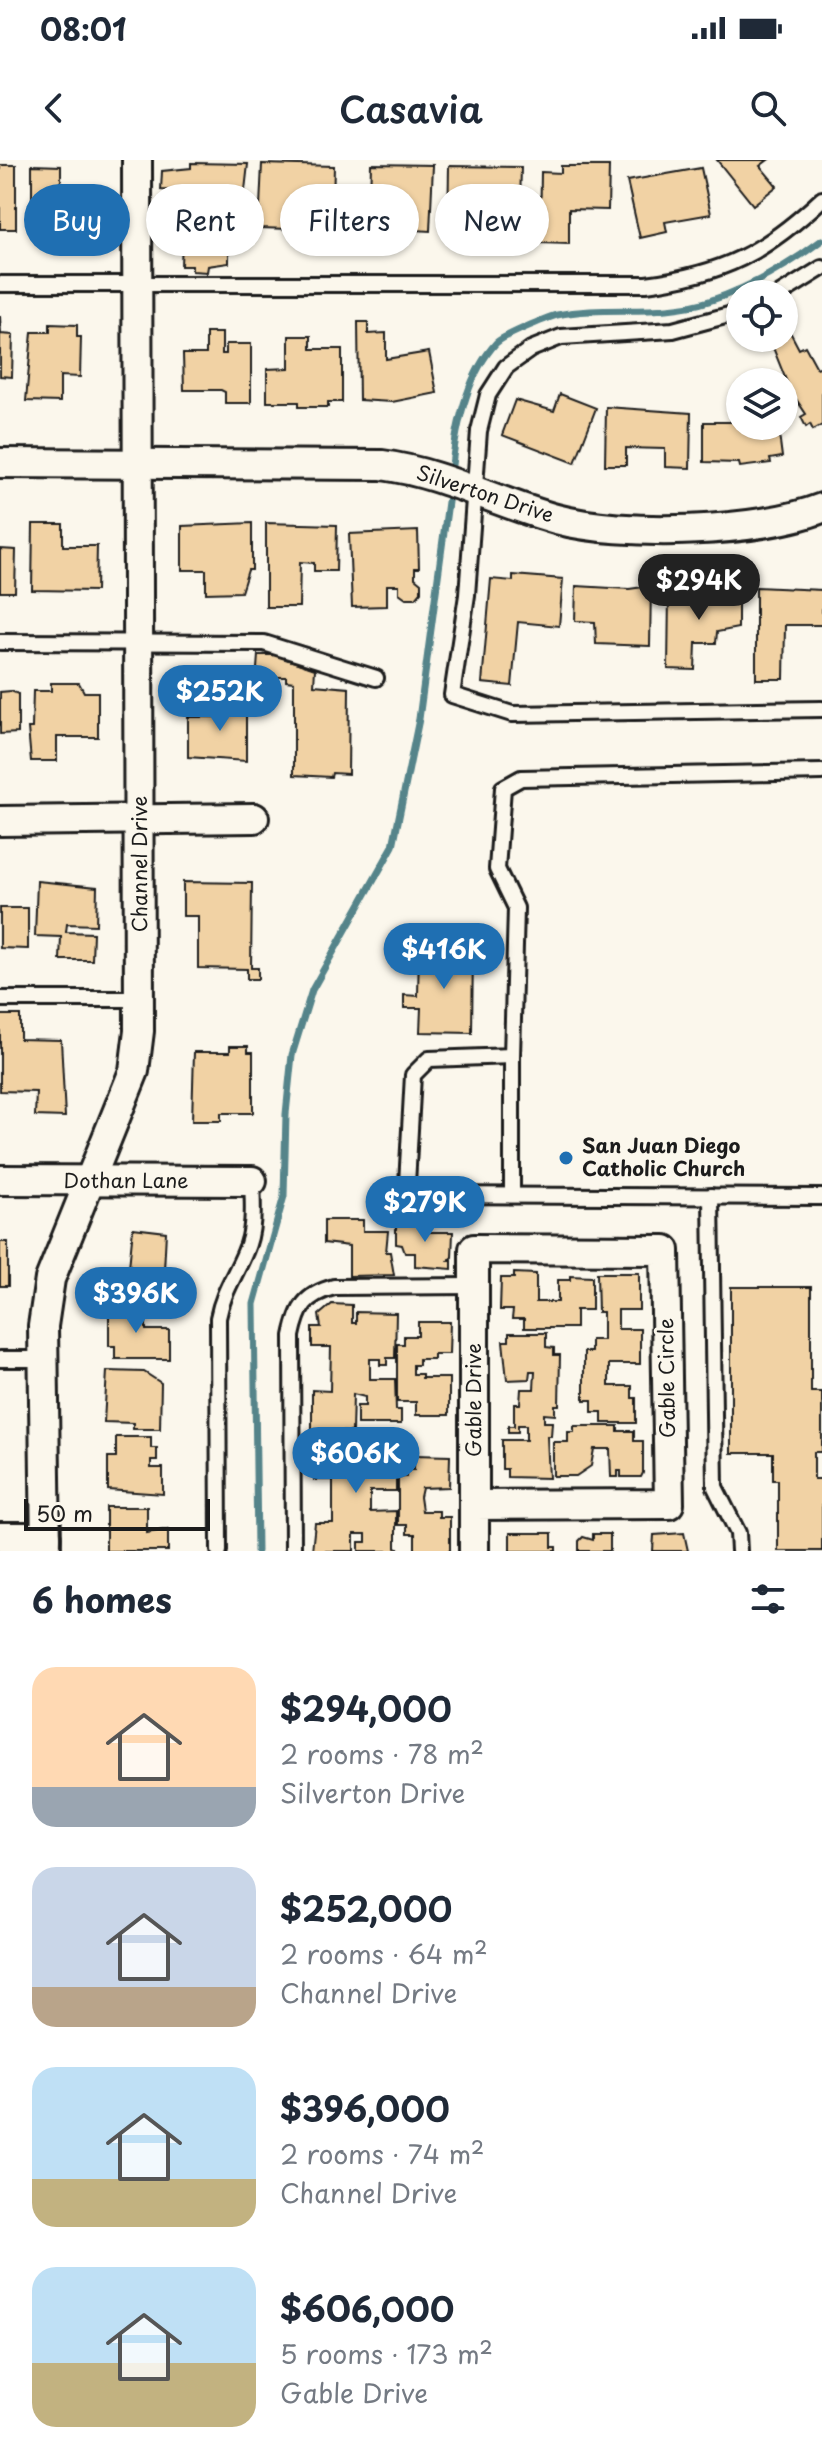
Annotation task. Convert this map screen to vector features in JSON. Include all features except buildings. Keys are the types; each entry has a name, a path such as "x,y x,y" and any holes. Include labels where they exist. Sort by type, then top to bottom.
{"street":[{"name":"Channel Drive","path":"46,1544 43,1326 50,1279 134,1071 139,999 137,160"},
{"name":"Silverton Drive","path":"0,463 382,465 457,483 555,518 628,529 760,525 793,520 822,508"},
{"path":"0,821 254,818"},
{"name":"Dothan Lane","path":"0,1180 252,1181"},
{"name":"Gable Drive","path":"474,1249 474,1551"},
{"name":"Gable Circle","path":"474,1249 665,1250 669,1504 474,1505"},
{"path":"0,1537 46,1544"}],"lane":[{"path":"0,284 646,284 694,278 743,260 794,225 822,199"},
{"path":"798,283 822,268"},
{"path":"726,316 673,330 561,337 531,349 506,367 488,395 479,431 457,483 467,595 452,695 512,714 822,709"},
{"path":"0,642 264,643 376,678"},
{"path":"512,1195 516,908 497,869 503,788 521,778 822,772"},
{"path":"0,999 139,999"},
{"path":"512,1056 429,1059 413,1075 407,1184 420,1195 822,1197"},
{"path":"219,1551 218,1318 223,1293 246,1251 253,1225 252,1181"},
{"path":"711,1196 715,1487 738,1533 739,1551"},
{"path":"293,1551 292,1336 296,1314 314,1293 334,1287 474,1286"},
{"path":"0,1359 43,1359"}],"waterway":[{"path":"451,475 459,423 470,388 486,356 500,340 557,315 672,309 709,301 768,275 822,240"},
{"path":"257,1551 254,1304 284,1196 286,1114 292,1055 312,990 393,846 419,719 450,487"}],"place":[{"name":"San Juan Diego Catholic Church","path":"566,1158"}]}
